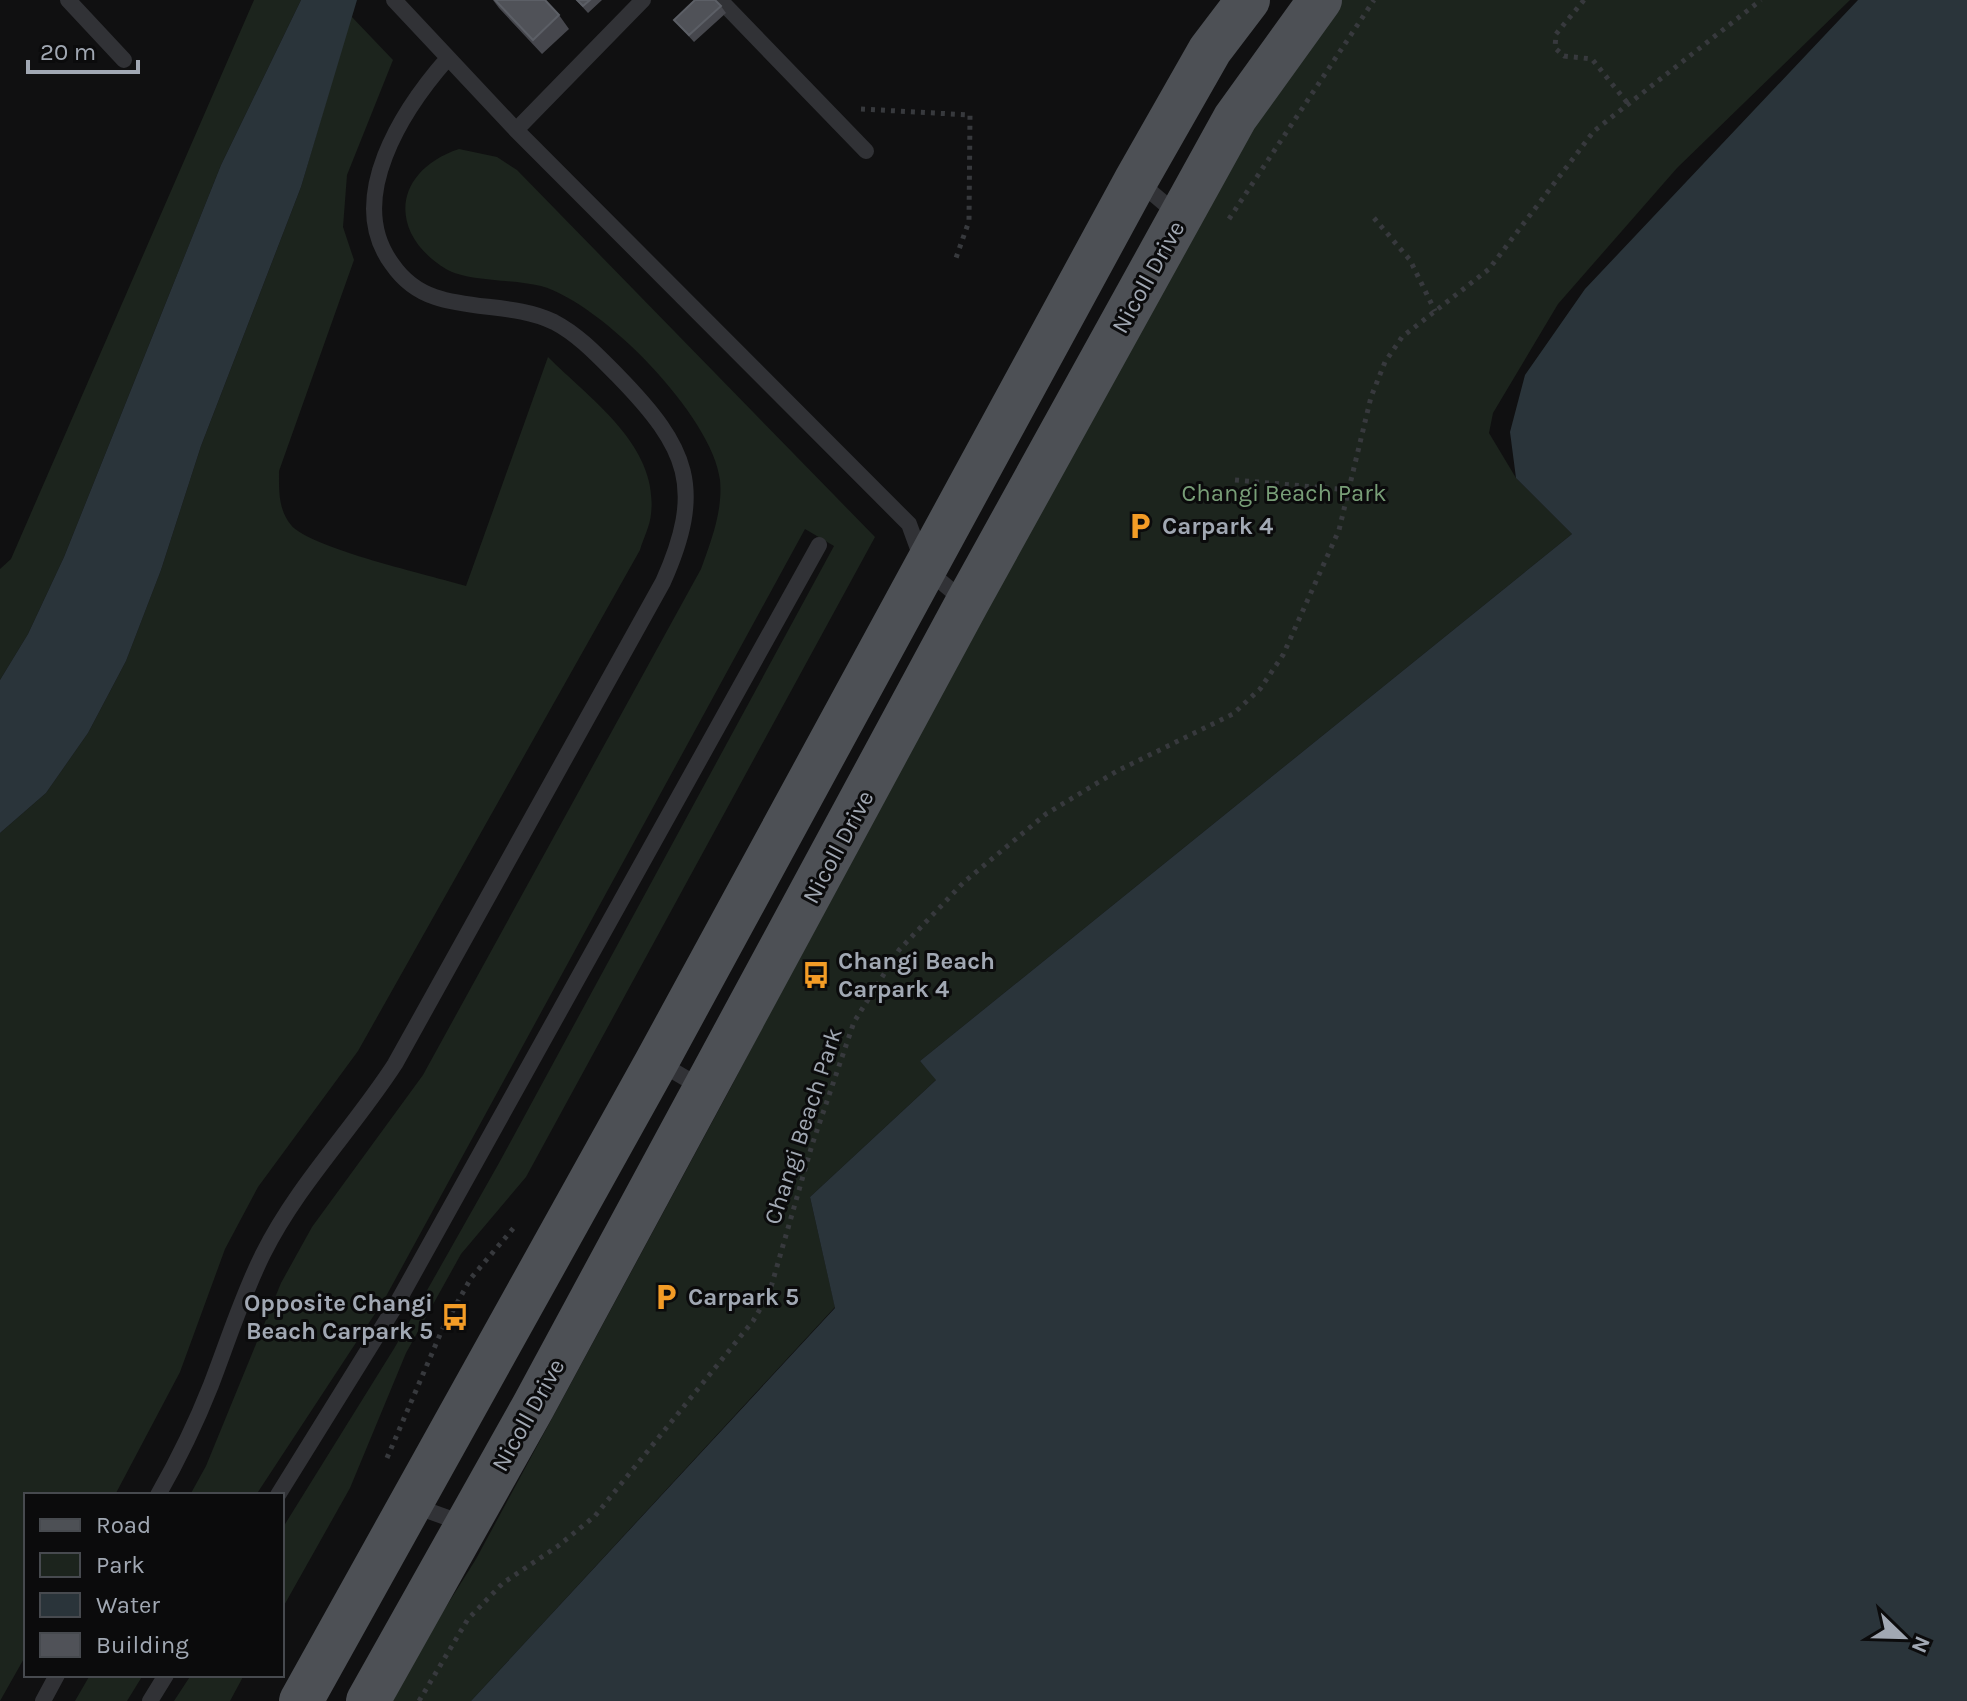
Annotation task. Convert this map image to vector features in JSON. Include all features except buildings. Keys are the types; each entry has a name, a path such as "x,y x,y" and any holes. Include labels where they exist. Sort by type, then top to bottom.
{"main road":[{"path":"301,1701 657,1061 832,754 925,568 1136,180 1210,50 1248,0"},
{"name":"Nicoll Drive","path":"368,1701 706,1091 872,769 1235,118 1320,0"}],"lane":[{"path":"68,0 124,60"},
{"path":"394,0 516,130 909,524 925,568 967,603"},
{"path":"516,130 643,0"},
{"path":"720,0 866,151"},
{"path":"159,1493 211,1386 263,1254 313,1173 362,1115 395,1064 663,582 684,528 687,498 672,439 657,416 591,349 553,322 535,315 437,298 418,290 400,275 382,248 372,212 378,178 422,87 448,58"},
{"path":"1136,180 1181,218"},
{"path":"279,1493 396,1305 819,545"},
{"path":"657,1061 706,1091"},
{"path":"410,1505 467,1525"},
{"path":"43,1701 56,1677"},
{"path":"150,1701 165,1677"}],"path":[{"path":"1584,0 1556,34 1555,48 1564,56 1592,59 1629,105"},
{"name":"Changi Beach Park","path":"419,1701 468,1619 503,1583 558,1546 595,1516 753,1321 769,1294 812,1145 854,1022 899,950 964,882 1046,814 1117,771 1233,714 1260,689 1283,655 1332,544 1349,490 1371,397 1385,362 1402,337 1489,269 1594,131 1761,0"},
{"path":"824,107 970,115 969,221 956,258"},
{"path":"1374,218 1410,260 1435,311"},
{"path":"1235,480 1349,490"}],"green space":[{"path":"254,0 301,0 221,165 64,557 28,634 0,680 0,569 11,559"},
{"name":"Changi Beach Park","path":"1332,0 1850,0 1677,168 1558,304 1493,413 1489,433 1516,478 1572,534 920,1061 937,1079 810,1197 835,1307 471,1701 387,1701 476,1559 730,1089 1195,203"},
{"path":"351,16 393,60 347,175 343,227 354,260 279,471 280,499 291,525 302,534 346,552 466,586 548,357 602,408 633,446 651,489 650,519 640,550 358,1051 258,1187 225,1249 180,1372 116,1493 24,1493 24,1659 0,1701 0,833 46,793 88,733 126,661 161,570 201,446 301,187"},
{"path":"459,149 497,157 517,170 875,537 526,1177 461,1254 406,1353 350,1488 284,1605 284,1526 395,1347 499,1163 834,546 805,529 384,1300 257,1493 191,1493 206,1466 281,1283 312,1227 423,1075 701,569 718,514 720,480 713,454 698,426 676,395 623,338 566,297 541,286 466,276 446,269 427,254 414,238 407,221 406,204 410,187 421,172 437,159"},
{"path":"89,1677 142,1677 127,1701 75,1701"},
{"path":"190,1677 243,1677 230,1701 174,1701"}],"water":[{"path":"301,0 357,0 301,187 201,446 161,570 126,661 88,733 46,793 0,833 0,680 28,634 64,557 221,165"},
{"path":"1858,0 1967,0 1967,1701 471,1701 835,1308 810,1197 936,1080 920,1061 1572,534 1516,478 1510,432 1525,375 1585,289"}],"place":[{"name":"Carpark 4","path":"1140,526"},
{"name":"Changi Beach Carpark 4","path":"816,975"},
{"name":"Carpark 5","path":"666,1297"},
{"name":"Opposite Changi Beach Carpark 5","path":"455,1317"}]}
